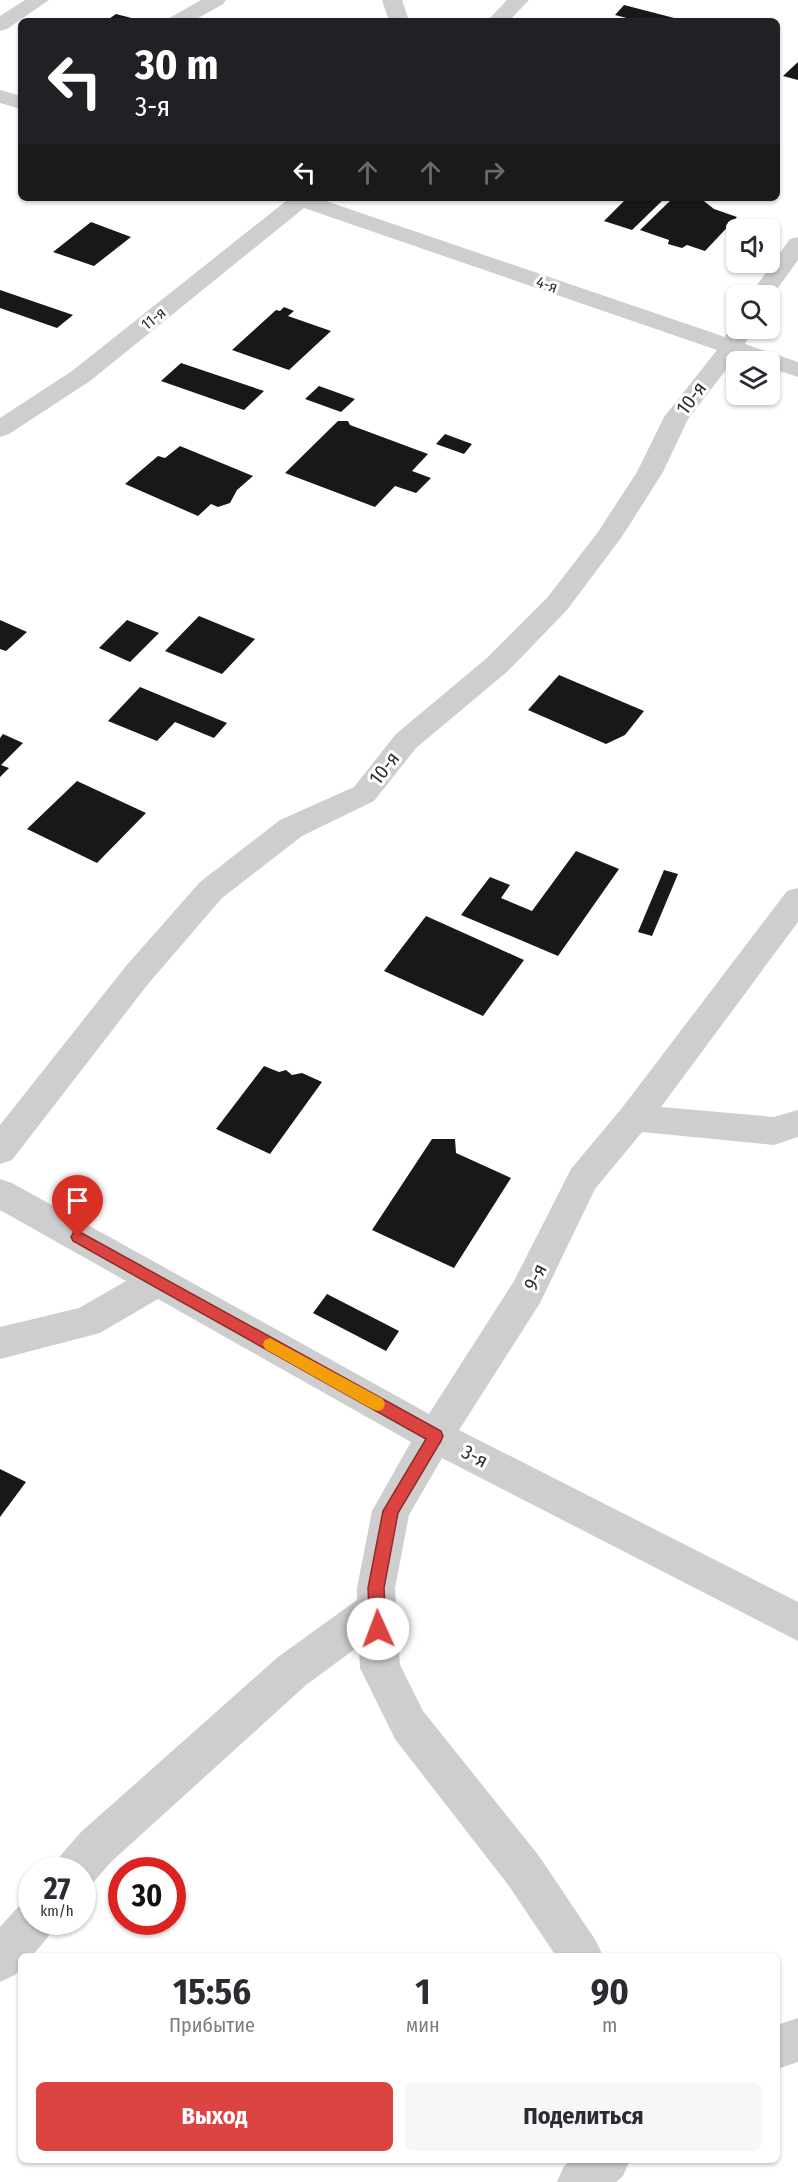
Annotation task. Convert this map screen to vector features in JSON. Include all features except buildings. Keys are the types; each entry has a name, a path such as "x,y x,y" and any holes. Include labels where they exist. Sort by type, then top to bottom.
{"street":[{"path":"0,25 39,0"},
{"path":"183,18 216,0"},
{"path":"392,0 398,18"},
{"path":"500,18 519,0"},
{"path":"0,96 18,102"},
{"name":"11-я","path":"0,429 81,376 298,201"},
{"name":"4-я","path":"306,201 726,335"},
{"path":"768,285 798,244"},
{"name":"10-я","path":"0,1150 137,975 211,890 291,828 364,794 406,741 498,664 557,604 608,538 638,491 650,472 676,417 735,339"},
{"name":"4-я","path":"738,339 798,370"},
{"name":"9-я","path":"579,1953 524,1871 409,1725 380,1668 376,1588 391,1511 435,1436 527,1292 584,1179 634,1118 798,899"},
{"path":"634,1118 774,1131 798,1123"},
{"name":"3-я","path":"0,1193 435,1436 798,1622"},
{"path":"0,1343 87,1322 157,1281"},
{"path":"87,1857 292,1671 377,1610"},
{"path":"0,1960 22,1935"},
{"path":"780,2046 798,2040"}],"slow traffic":[{"path":"270,1344 378,1404"}],"route":[{"path":"78,1237 435,1436 391,1511 376,1588 378,1629"}]}
